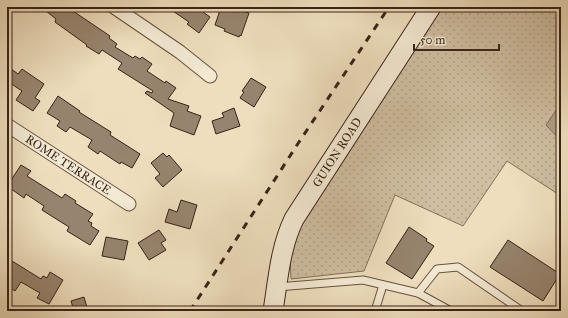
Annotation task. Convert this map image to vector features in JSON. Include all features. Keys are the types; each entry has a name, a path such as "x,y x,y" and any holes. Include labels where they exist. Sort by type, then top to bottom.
{"street":[{"path":"114,7 180,52 210,76"},
{"name":"GUION ROAD","path":"273,311 283,249 289,229 294,219 431,7"},
{"name":"ROME TERRACE","path":"7,125 129,204"}],"lane":[{"path":"418,293 437,269 458,266 522,311"},
{"path":"276,288 363,280 418,293 451,311"},
{"path":"376,311 383,285"},
{"path":"558,311 561,306"}],"shaded area":[{"path":"431,7 561,7 561,196 507,161 463,226 395,195 364,271 291,279 289,229"},
{"path":"561,103 561,141 546,125"}],"building":[{"path":"41,7 67,7 110,36 109,38 117,44 115,47 133,58 135,56 140,59 142,57 152,64 147,71 165,83 166,81 176,88 168,99 189,106 187,111 201,116 194,135 170,126 174,113 145,93 147,91 152,93 153,91 118,69 122,63 102,50 99,54 86,46 87,45 55,22 56,19"},
{"path":"167,7 196,7 210,17 199,33 187,24 189,22"},
{"path":"224,8 249,13 241,36 240,35 239,37 224,31 225,29 215,25 220,10 223,11"},
{"path":"7,66 18,74 22,69 44,84 35,98 40,101 33,111 16,100 22,91 7,81"},
{"path":"251,78 266,87 254,107 240,98 244,92 242,91"},
{"path":"58,96 80,111 79,112 111,132 110,135 140,154 132,168 121,162 120,164 100,151 98,154 88,147 92,140 70,127 66,132 57,126 60,121 47,113"},
{"path":"234,108 240,126 216,134 212,121 224,117 222,113"},
{"path":"163,153 167,157 169,155 182,170 163,187 155,178 160,174 151,163"},
{"path":"21,165 31,171 27,176 62,198 65,194 76,201 75,203 93,214 88,221 92,223 91,226 99,231 90,245 67,231 69,227 42,210 44,206 26,194 24,198 7,186"},
{"path":"181,200 197,205 190,229 165,222 169,209 177,212"},
{"path":"409,227 427,239 426,241 434,246 412,279 386,263"},
{"path":"159,230 166,240 161,243 166,250 149,260 138,243"},
{"path":"106,237 128,241 124,260 102,256"},
{"path":"508,240 560,274 543,301 490,267"},
{"path":"12,261 41,279 43,276 47,278 50,272 63,280 49,304 37,298 40,293 21,282 15,291 7,286 7,269"},
{"path":"84,297 88,311 74,311 71,301"}],"railway":[{"path":"190,311 299,142 389,7"}]}
